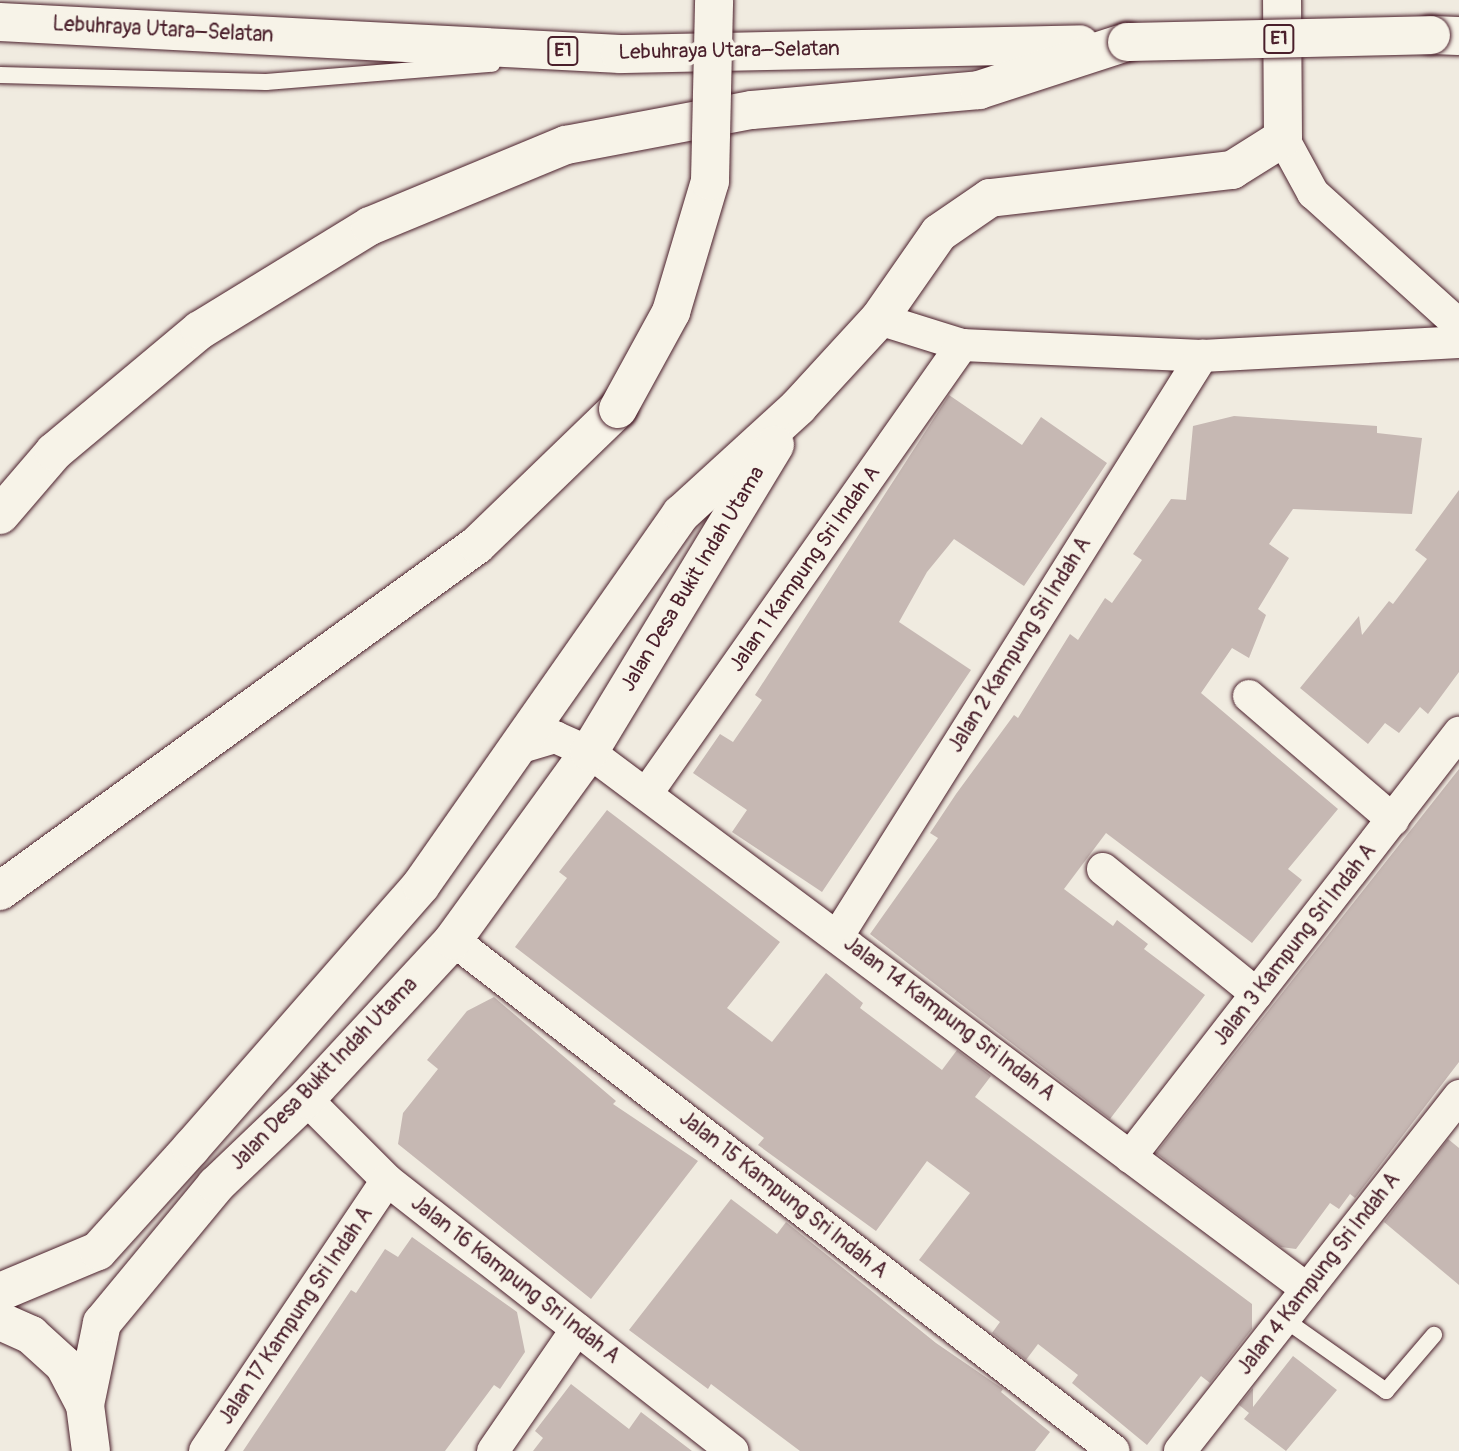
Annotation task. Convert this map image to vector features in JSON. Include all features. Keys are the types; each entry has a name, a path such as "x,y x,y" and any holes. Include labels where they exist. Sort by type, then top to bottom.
{"main road":[{"path":"0,891 477,545 618,409 671,312 710,181 714,0"},
{"path":"1282,0 1283,138"},
{"name":"Lebuhraya Utara–Selatan","path":"0,22 620,54 1445,36"},
{"path":"0,515 54,452 200,330 370,226 566,145 752,110 979,89 1127,43"},
{"name":"Jalan Desa Bukit Indah Utama","path":"0,1292 98,1251 421,885 681,514 798,407 879,319 939,233 990,198 1232,170 1283,138"},
{"name":"Jalan Desa Bukit Indah Utama","path":"85,1405 102,1323 216,1185 306,1099 453,940 589,752 798,407"},
{"path":"0,1321 31,1335 64,1365 85,1405 91,1451"}],"street":[{"path":"1283,138 1313,193 1459,326"},
{"path":"879,319 962,345 1202,356 1459,342"},
{"name":"Jalan 1 Kampung Sri Indah A","path":"647,793 962,345"},
{"name":"Jalan 2 Kampung Sri Indah A","path":"839,934 1202,356"},
{"path":"1249,696 1393,820"},
{"name":"Jalan 3 Kampung Sri Indah A","path":"1129,1157 1459,733"},
{"path":"515,749 555,737 589,752"},
{"name":"Jalan 14 Kampung Sri Indah A","path":"589,752 839,934 1129,1157 1307,1289"},
{"path":"1103,869 1257,994"},
{"name":"Jalan 15 Kampung Sri Indah A","path":"453,940 1114,1451"},
{"name":"Jalan 4 Kampung Sri Indah A","path":"1180,1451 1459,1096"},
{"name":"Jalan 16 Kampung Sri Indah A","path":"306,1099 387,1180 733,1451"},
{"name":"Jalan 17 Kampung Sri Indah A","path":"205,1451 387,1180"},
{"path":"493,1451 577,1329"}],"lane":[{"path":"0,75 266,82 620,54"},
{"path":"1284,1319 1386,1391 1434,1335"}],"building":[{"path":"949,395 1022,445 1041,417 1107,463 1024,586 954,539 927,572 899,622 971,670 822,892 732,832 747,810 693,773 720,734 733,742 762,700 755,695"},
{"path":"1234,416 1377,426 1377,433 1422,438 1412,514 1293,509 1269,544 1289,558 1258,609 1266,615 1249,658 1232,648 1201,693 1338,809 1288,869 1302,880 1252,943 1106,833 1064,889 1113,926 1117,920 1148,944 1144,949 1205,995 1110,1119 870,934 938,838 930,833 956,794 1014,715 1018,718 1070,634 1078,640 1105,598 1112,603 1142,560 1133,554 1171,499 1186,500 1193,426"},
{"path":"1459,490 1459,672 1428,714 1420,707 1399,733 1385,723 1368,744 1300,688 1359,616 1362,635 1389,601 1393,604 1427,559 1415,550"},
{"path":"1459,769 1459,1062 1355,1198 1350,1194 1339,1209 1330,1203 1296,1249 1281,1247 1156,1153"},
{"path":"607,810 780,942 727,1008 772,1042 826,973 863,1003 860,1008 942,1070 957,1050 991,1076 975,1097 1252,1304 1252,1329 1210,1383 1201,1376 1147,1445 1072,1383 1078,1375 1038,1344 1026,1360 992,1333 1000,1322 919,1260 970,1193 927,1161 876,1231 758,1145 764,1138 515,947 567,878 559,872"},
{"path":"494,997 616,1101 613,1104 698,1161 591,1299 398,1144 403,1113 438,1069 427,1060 467,1011"},
{"path":"1448,1139 1459,1148 1459,1285 1384,1222"},
{"path":"731,1199 777,1234 786,1222 936,1343 1003,1389 1001,1392 1050,1432 1035,1451 800,1451 711,1384 708,1389 629,1330"},
{"path":"412,1237 517,1312 525,1352 500,1389 494,1385 445,1451 243,1451 351,1290 356,1293 385,1249 398,1257"},
{"path":"1293,1356 1337,1390 1286,1451 1244,1419 1249,1413 1239,1405 1253,1388 1253,1407"},
{"path":"571,1384 629,1429 641,1412 692,1451 533,1451 543,1438 535,1431"}]}
